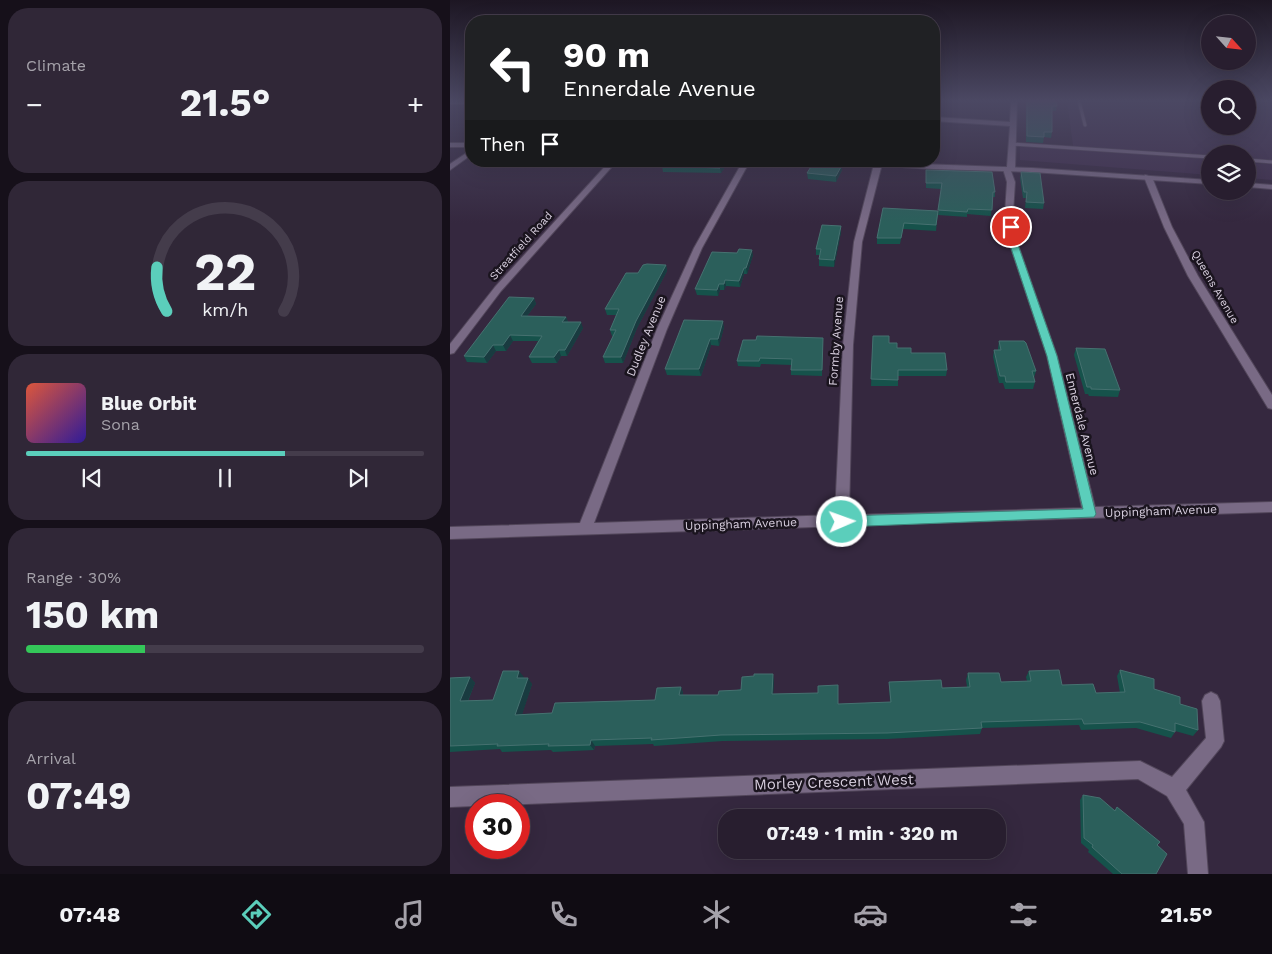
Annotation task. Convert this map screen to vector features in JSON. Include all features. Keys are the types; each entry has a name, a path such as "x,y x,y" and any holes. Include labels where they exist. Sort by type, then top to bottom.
{"street":[{"path":"450,144 465,145"},
{"name":"Ennerdale Avenue","path":"1011,144 1009,169 1012,182 1009,213 1013,242 1052,356 1090,514"},
{"path":"450,168 465,157"},
{"path":"940,166 1148,176 1201,181"},
{"name":"Streatfield Road","path":"450,351 498,289 609,167"},
{"name":"Dudley Avenue","path":"586,529 662,330 698,248 744,167"},
{"name":"Formby Avenue","path":"842,522 848,345 858,242 877,167"},
{"name":"Queens Avenue","path":"1148,176 1168,227 1193,276 1272,404"},
{"path":"1256,186 1272,187"},
{"name":"Uppingham Avenue","path":"450,533 1272,507"},
{"path":"1174,789 1215,741 1211,701"},
{"name":"Morley Crescent West","path":"450,798 1140,770 1174,789 1194,822 1198,874"}],"lane":[{"path":"1011,144 1201,156"},
{"path":"1256,161 1272,162"}],"shaded area":[{"path":"1072,142 1272,142 1272,160 1256,159 1256,145 1201,145 1201,154 1073,146"},
{"path":"1020,143 1201,158 1201,174 1020,160"},
{"path":"1256,163 1272,164 1272,180 1256,179"}],"building":[{"path":"811,167 841,167 836,176 807,173"},
{"path":"926,170 992,172 995,192 993,192 992,210 968,209 967,212 938,210 942,183 926,183"},
{"path":"1021,172 1040,173 1044,203 1026,202 1027,192 1024,192"},
{"path":"883,208 938,211 936,225 904,223 901,238 877,238"},
{"path":"822,225 841,226 834,260 819,259 821,249 816,249"},
{"path":"739,249 752,250 739,281 725,280 724,284 719,284 717,290 695,289 712,252 737,253"},
{"path":"643,265 666,265 636,321 621,357 603,357 616,330 610,330 619,309 605,309 626,273 638,273"},
{"path":"509,297 534,298 521,316 566,317 562,322 581,322 565,350 559,350 554,357 529,357 542,336 510,335 503,345 493,345 484,357 464,356"},
{"path":"684,320 723,321 718,339 710,339 699,369 665,369"},
{"path":"757,336 823,338 822,370 791,370 792,359 760,358 759,361 737,361 743,340 756,340"},
{"path":"873,336 889,336 889,343 897,343 897,348 911,348 911,353 945,353 947,370 898,370 898,380 871,379"},
{"path":"999,341 1024,341 1026,343 1036,371 1032,371 1035,382 1006,382 1005,376 1000,376 994,350 1001,350"},
{"path":"1076,348 1105,349 1120,390 1091,389 1091,387 1087,387"},
{"path":"1059,670 1062,685 1093,684 1096,693 1125,692 1120,670 1154,679 1154,689 1180,697 1180,704 1197,709 1198,730 1175,723 1175,732 1140,722 1084,724 1082,719 981,722 982,728 887,733 721,735 651,740 652,738 591,740 590,745 497,746 498,744 450,746 450,678 470,677 460,701 493,700 503,671 519,671 517,678 528,678 515,715 552,713 555,703 655,700 657,688 681,687 679,695 718,695 719,691 741,690 742,677 754,676 754,674 773,674 772,694 818,693 818,686 838,685 838,704 891,702 889,682 941,680 942,688 970,687 968,673 999,673 1001,682 1031,681 1029,671"},
{"path":"1083,795 1100,798 1115,811 1117,807 1160,842 1157,845 1167,854 1156,874 1122,874 1092,847 1093,845 1084,838"}],"route":[{"path":"842,522 1090,514 1052,356 1013,242 1011,227"}]}
